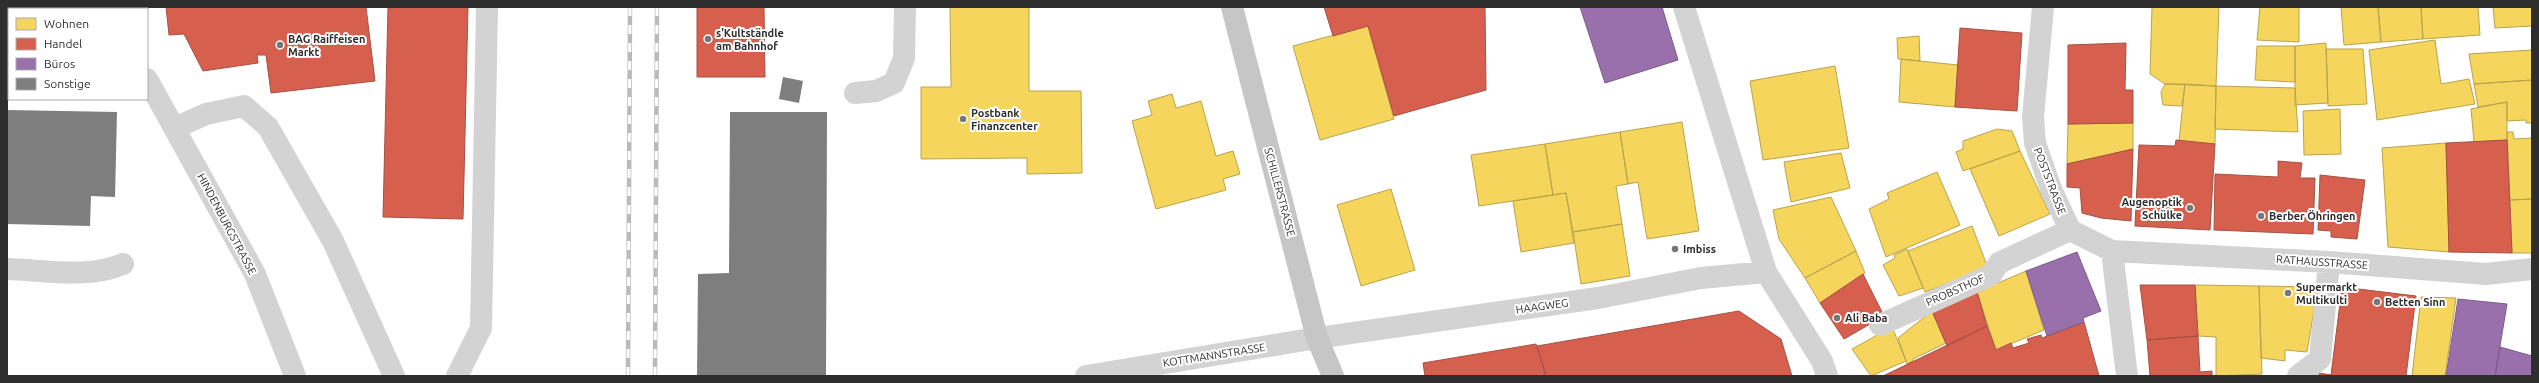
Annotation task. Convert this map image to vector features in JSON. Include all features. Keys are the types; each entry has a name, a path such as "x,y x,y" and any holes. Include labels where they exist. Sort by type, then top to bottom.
{"main road":[{"name":"SCHILLERSTRASSE","path":"1232,7 1317,338 1332,376"}],"street":[{"path":"457,376 481,328 488,7"},
{"path":"855,93 876,92 894,83 904,58 905,7"},
{"path":"1684,7 1766,272 1822,362 1827,376"},
{"name":"POSTSTRASSE","path":"2043,7 2033,118 2035,143 2050,189 2070,230"},
{"name":"HINDENBURGSTRASSE","path":"148,81 176,128 255,274 295,376"},
{"path":"176,128 206,114 244,106 268,127 333,241 394,376"},
{"path":"2070,230 2112,251 2127,376"},
{"name":"PROBSTHOF","path":"1880,325 1991,275 1999,263 2070,230"},
{"name":"RATHAUSSTRASSE","path":"2112,251 2329,262 2486,274 2532,269"},
{"path":"2298,376 2320,358 2329,262"},
{"path":"7,269 86,272 109,270 123,264"},
{"name":"HAAGWEG","path":"1317,338 1598,298 1701,278 1766,272"},
{"name":"KOTTMANNSTRASSE","path":"1086,376 1317,338"}],"building: Wohnen":[{"path":"950,7 1029,7 1029,91 1081,91 1082,173 1027,174 1027,158 921,159 921,87 951,87"},
{"path":"2152,7 2219,7 2216,86 2165,84 2150,74"},
{"path":"2260,7 2299,7 2299,42 2257,40"},
{"path":"2341,7 2378,7 2381,42 2344,45"},
{"path":"2378,7 2421,7 2423,39 2381,42"},
{"path":"2421,7 2478,7 2480,35 2423,39"},
{"path":"2493,7 2532,7 2532,26 2495,28"},
{"path":"1368,26 1394,119 1320,140 1293,46"},
{"path":"1919,36 1920,61 1898,59 1897,38"},
{"path":"2435,40 2441,84 2469,79 2475,104 2377,120 2369,50"},
{"path":"2326,43 2328,103 2295,105 2295,46"},
{"path":"2257,46 2295,46 2295,82 2255,80"},
{"path":"2326,49 2363,49 2367,104 2328,106"},
{"path":"2532,50 2532,80 2474,84 2469,54"},
{"path":"1901,59 1958,65 1955,107 1899,102"},
{"path":"1835,66 1849,148 1763,160 1750,81"},
{"path":"2532,80 2532,123 2526,123 2526,120 2507,121 2507,102 2478,107 2474,84"},
{"path":"2165,84 2185,84 2182,106 2163,105 2161,92"},
{"path":"2185,84 2216,86 2215,144 2179,141"},
{"path":"2216,86 2295,88 2298,132 2215,129"},
{"path":"1172,94 1176,108 1201,101 1216,156 1233,151 1240,174 1223,179 1226,190 1156,209 1132,121 1152,115 1148,101"},
{"path":"2507,102 2507,140 2474,142 2471,109"},
{"path":"2340,109 2341,154 2304,155 2303,111"},
{"path":"1682,122 1699,231 1647,239 1638,182 1628,184 1620,132"},
{"path":"2133,123 2133,149 2067,164 2068,124"},
{"path":"1997,129 2012,131 2020,151 1963,171 1956,152 1963,149 1963,141"},
{"path":"1620,132 1628,184 1616,186 1622,224 1573,232 1566,193 1553,195 1545,144"},
{"path":"2507,132 2513,132 2514,139 2532,138 2532,199 2510,200"},
{"path":"2446,143 2449,252 2388,247 2382,148"},
{"path":"1545,144 1553,195 1479,206 1471,155"},
{"path":"2020,151 2050,214 1999,236 1970,169"},
{"path":"1841,153 1850,188 1791,202 1784,162"},
{"path":"1937,172 1960,225 1886,257 1869,209 1889,199 1887,193"},
{"path":"1391,189 1415,270 1361,286 1337,205"},
{"path":"1566,193 1574,243 1521,252 1513,201"},
{"path":"1831,197 1856,251 1805,278 1779,239 1773,210"},
{"path":"2532,199 2532,253 2512,253 2510,200"},
{"path":"1622,224 1630,276 1581,284 1573,232"},
{"path":"1972,226 1988,268 1925,292 1908,251"},
{"path":"1907,249 1923,288 1899,296 1883,265 1895,258 1894,255"},
{"path":"1856,251 1865,273 1820,303 1805,278"},
{"path":"2026,271 2044,330 1996,350 1977,292"},
{"path":"2195,285 2259,286 2262,374 2216,376 2216,337 2198,336"},
{"path":"2259,286 2318,287 2307,352 2285,350 2285,361 2261,358"},
{"path":"2421,297 2456,298 2445,376 2412,376"},
{"path":"1932,311 1946,343 1913,359 1913,361 1907,364 1898,338"},
{"path":"1892,327 1906,361 1871,376 1852,349"}],"building: Handel":[{"name":"BAG Raiffeisen Markt","path":"166,7 366,7 375,81 271,93 266,55 257,55 258,63 203,71 184,34 169,35"},
{"path":"388,7 468,7 463,219 383,217"},
{"path":"697,7 764,7 765,77 697,77"},
{"path":"1324,7 1485,7 1486,90 1394,116 1368,26 1333,36"},
{"path":"1960,28 2022,33 2017,111 1955,107"},
{"path":"2126,43 2125,90 2133,90 2133,123 2068,124 2068,45"},
{"path":"2176,140 2215,144 2210,230 2135,226 2139,145 2175,146"},
{"path":"2507,140 2512,253 2449,252 2446,143"},
{"path":"2133,149 2131,221 2101,218 2082,213 2080,188 2067,187 2067,164"},
{"path":"2278,161 2302,163 2300,178 2315,178 2313,234 2214,230 2215,174 2278,177"},
{"path":"2320,175 2365,180 2357,239 2331,237 2331,231 2318,230"},
{"path":"1863,274 1884,316 1844,339 1820,303"},
{"path":"2140,285 2195,285 2198,336 2147,340"},
{"path":"2342,287 2416,296 2406,376 2319,376 2319,373 2331,375"},
{"path":"1977,292 1987,326 1947,346 1932,311"},
{"path":"1739,311 1781,339 1792,376 1546,376 1537,346"},
{"path":"2084,322 2099,376 1883,376 1987,326 1996,350 2011,343 2013,348 2029,343 2027,339 2041,335 2042,338"},
{"path":"2198,336 2200,372 2212,371 2212,376 2150,376 2147,340"},
{"path":"1536,344 1546,376 1425,376 1423,363"}],"building: Büros":[{"path":"1580,7 1662,7 1678,60 1605,83"},
{"path":"2077,252 2101,311 2083,318 2084,322 2047,336 2026,271"},
{"path":"2458,299 2507,304 2495,376 2446,376"},
{"path":"2500,347 2532,356 2532,376 2495,376"}],"building: Sonstige":[{"path":"783,77 803,81 799,103 779,99"},
{"path":"7,110 117,112 115,197 91,196 90,226 7,224"},
{"path":"730,112 827,112 826,376 697,376 698,274 729,273"}],"railway":[{"path":"628,376 630,7"},
{"path":"655,376 657,7"}],"place":[{"name":"s'Kultständle am Bahnhof","path":"708,39"},
{"name":"BAG Raiffeisen Markt","path":"280,45"},
{"name":"Postbank Finanzcenter","path":"963,119"},
{"name":"Augenoptik Schülke","path":"2190,208"},
{"name":"Berber Öhringen","path":"2261,216"},
{"name":"Imbiss","path":"1675,249"},
{"name":"Supermarkt Multikulti","path":"2288,293"},
{"name":"Betten Sinn","path":"2377,302"},
{"name":"Ali Baba","path":"1837,318"}]}
